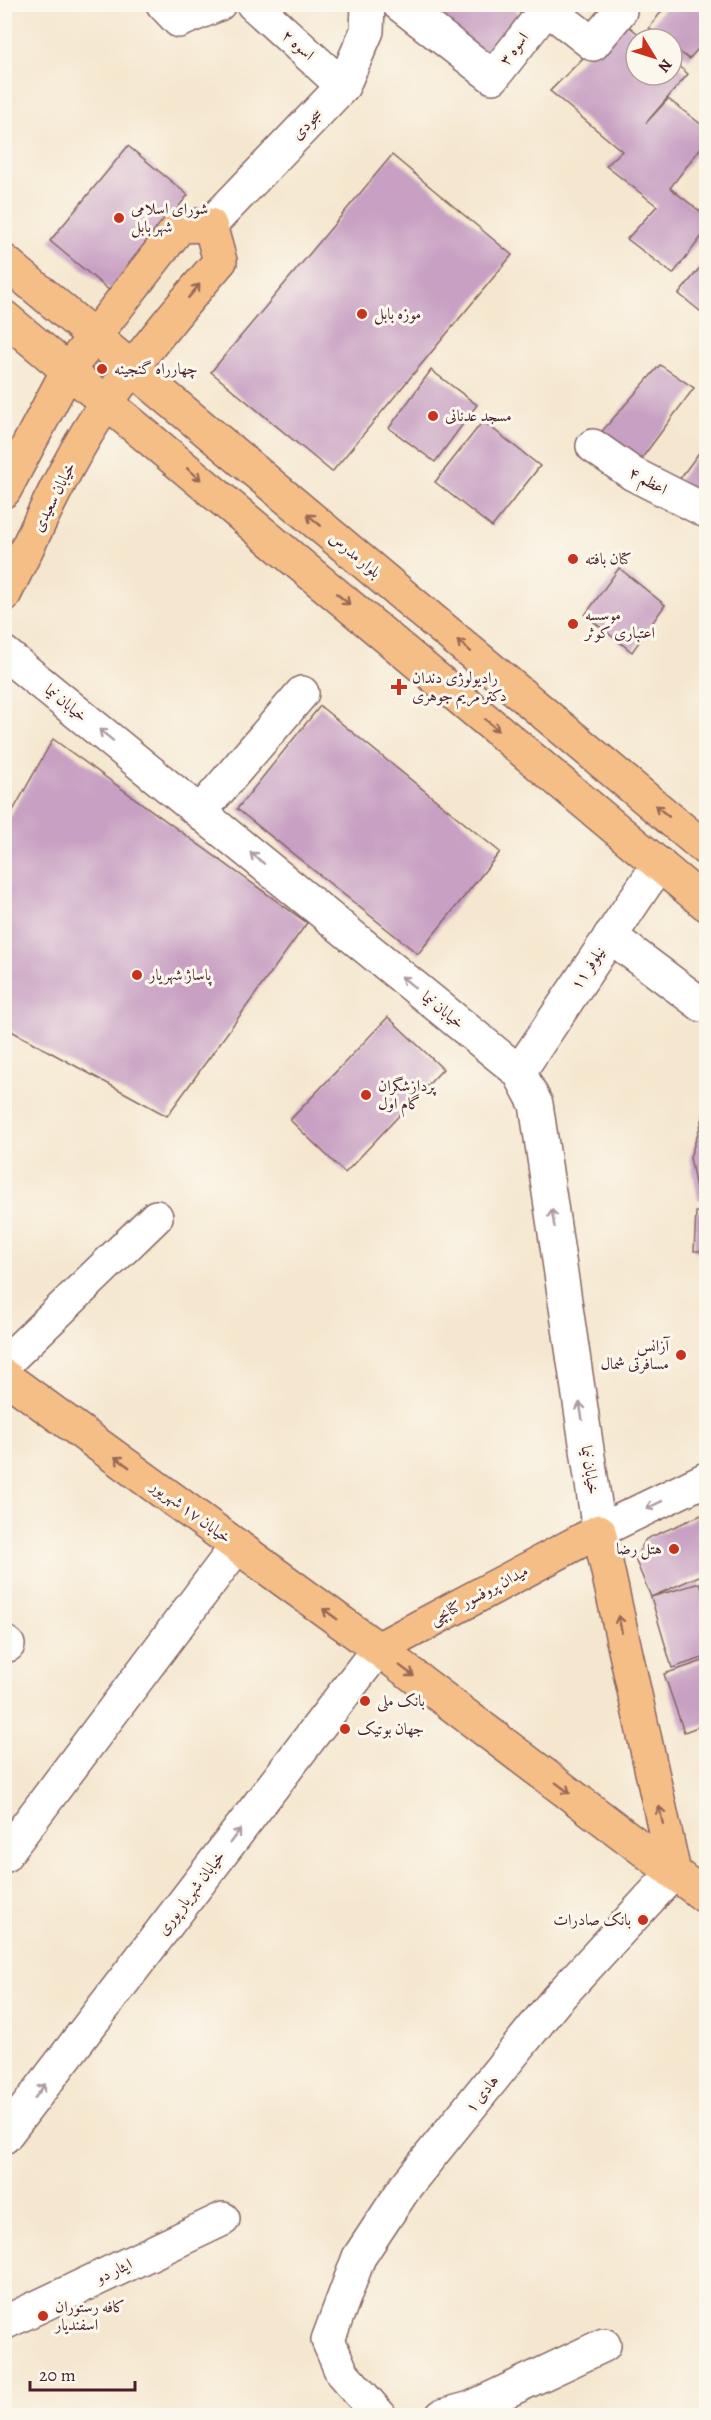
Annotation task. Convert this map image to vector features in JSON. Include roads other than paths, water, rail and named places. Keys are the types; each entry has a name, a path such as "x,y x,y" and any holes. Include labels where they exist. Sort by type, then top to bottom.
{"main road":[{"path":"4,491 68,369 92,335 180,226 210,225 220,261 132,369"},
{"name":"بلوار مدرس","path":"4,261 704,841"},
{"path":"50,299 102,299 129,289"},
{"path":"170,320 164,354 165,377 177,406"},
{"path":"17,327 706,904"},
{"path":"17,327 37,363 39,393 37,429"},
{"name":"خیابان سعیدی","path":"4,595 76,453 107,402 132,369"},
{"path":"76,453 100,441 128,438 155,442"},
{"name":"خیابان ۱۷ شهریور","path":"4,1376 378,1649"},
{"path":"599,1531 674,1872"},
{"name":"میدان پروفسور کتابچی","path":"378,1649 599,1531"},
{"path":"378,1649 706,1897"}],"street":[{"path":"163,4 179,21 219,4"},
{"name":"اسوه ۲","path":"254,4 344,86"},
{"name":"سجودی","path":"210,225 344,86 367,31 368,4"},
{"name":"اسوه ۳","path":"399,4 493,77 547,8 593,44 620,11"},
{"name":"اعظم ۴","path":"593,446 633,474 706,511"},
{"name":"خیابان نیما","path":"4,653 519,1072 536,1104 599,1531"},
{"path":"200,812 302,693"},
{"name":"نیلوفر ۱۱","path":"519,1072 658,864"},
{"path":"610,936 702,1005"},
{"path":"4,1364 156,1217"},
{"path":"599,1531 706,1479"},
{"path":"4,1856 237,1546"},
{"name":"خیابان شهریار پوری","path":"4,2137 378,1649"},
{"name":"هادی ۱","path":"380,2415 342,2373 328,2340 359,2257 406,2186 556,2000 674,1872"},
{"name":"ایثار دو","path":"4,2323 223,2219"},
{"path":"442,2415 471,2408 604,2345"}],"place":[{"name":"شورای اسلامی شهر بابل","path":"119,218"},
{"name":"موزه بابل","path":"362,314"},
{"name":"چهارراه گنجینه","path":"102,369"},
{"name":"مسجد عدنانی","path":"433,416"},
{"name":"کتان بافته","path":"573,559"},
{"name":"موسسه اعتباری کوثر","path":"573,624"},
{"name":"رادیولوژی دندان دکتر مریم جوهری","path":"399,687"},
{"name":"پاساژ شهریار","path":"137,975"},
{"name":"پردازشگران گام اول","path":"366,1095"},
{"name":"آزانس مسافرتی شمال","path":"681,1355"},
{"name":"هتل رضا","path":"674,1549"},
{"name":"بانک ملی","path":"365,1701"},
{"name":"جهان بوتیک","path":"345,1729"},
{"name":"بانک صادرات","path":"643,1920"},
{"name":"کافه رستوران اسفندیار","path":"43,2316"}]}
